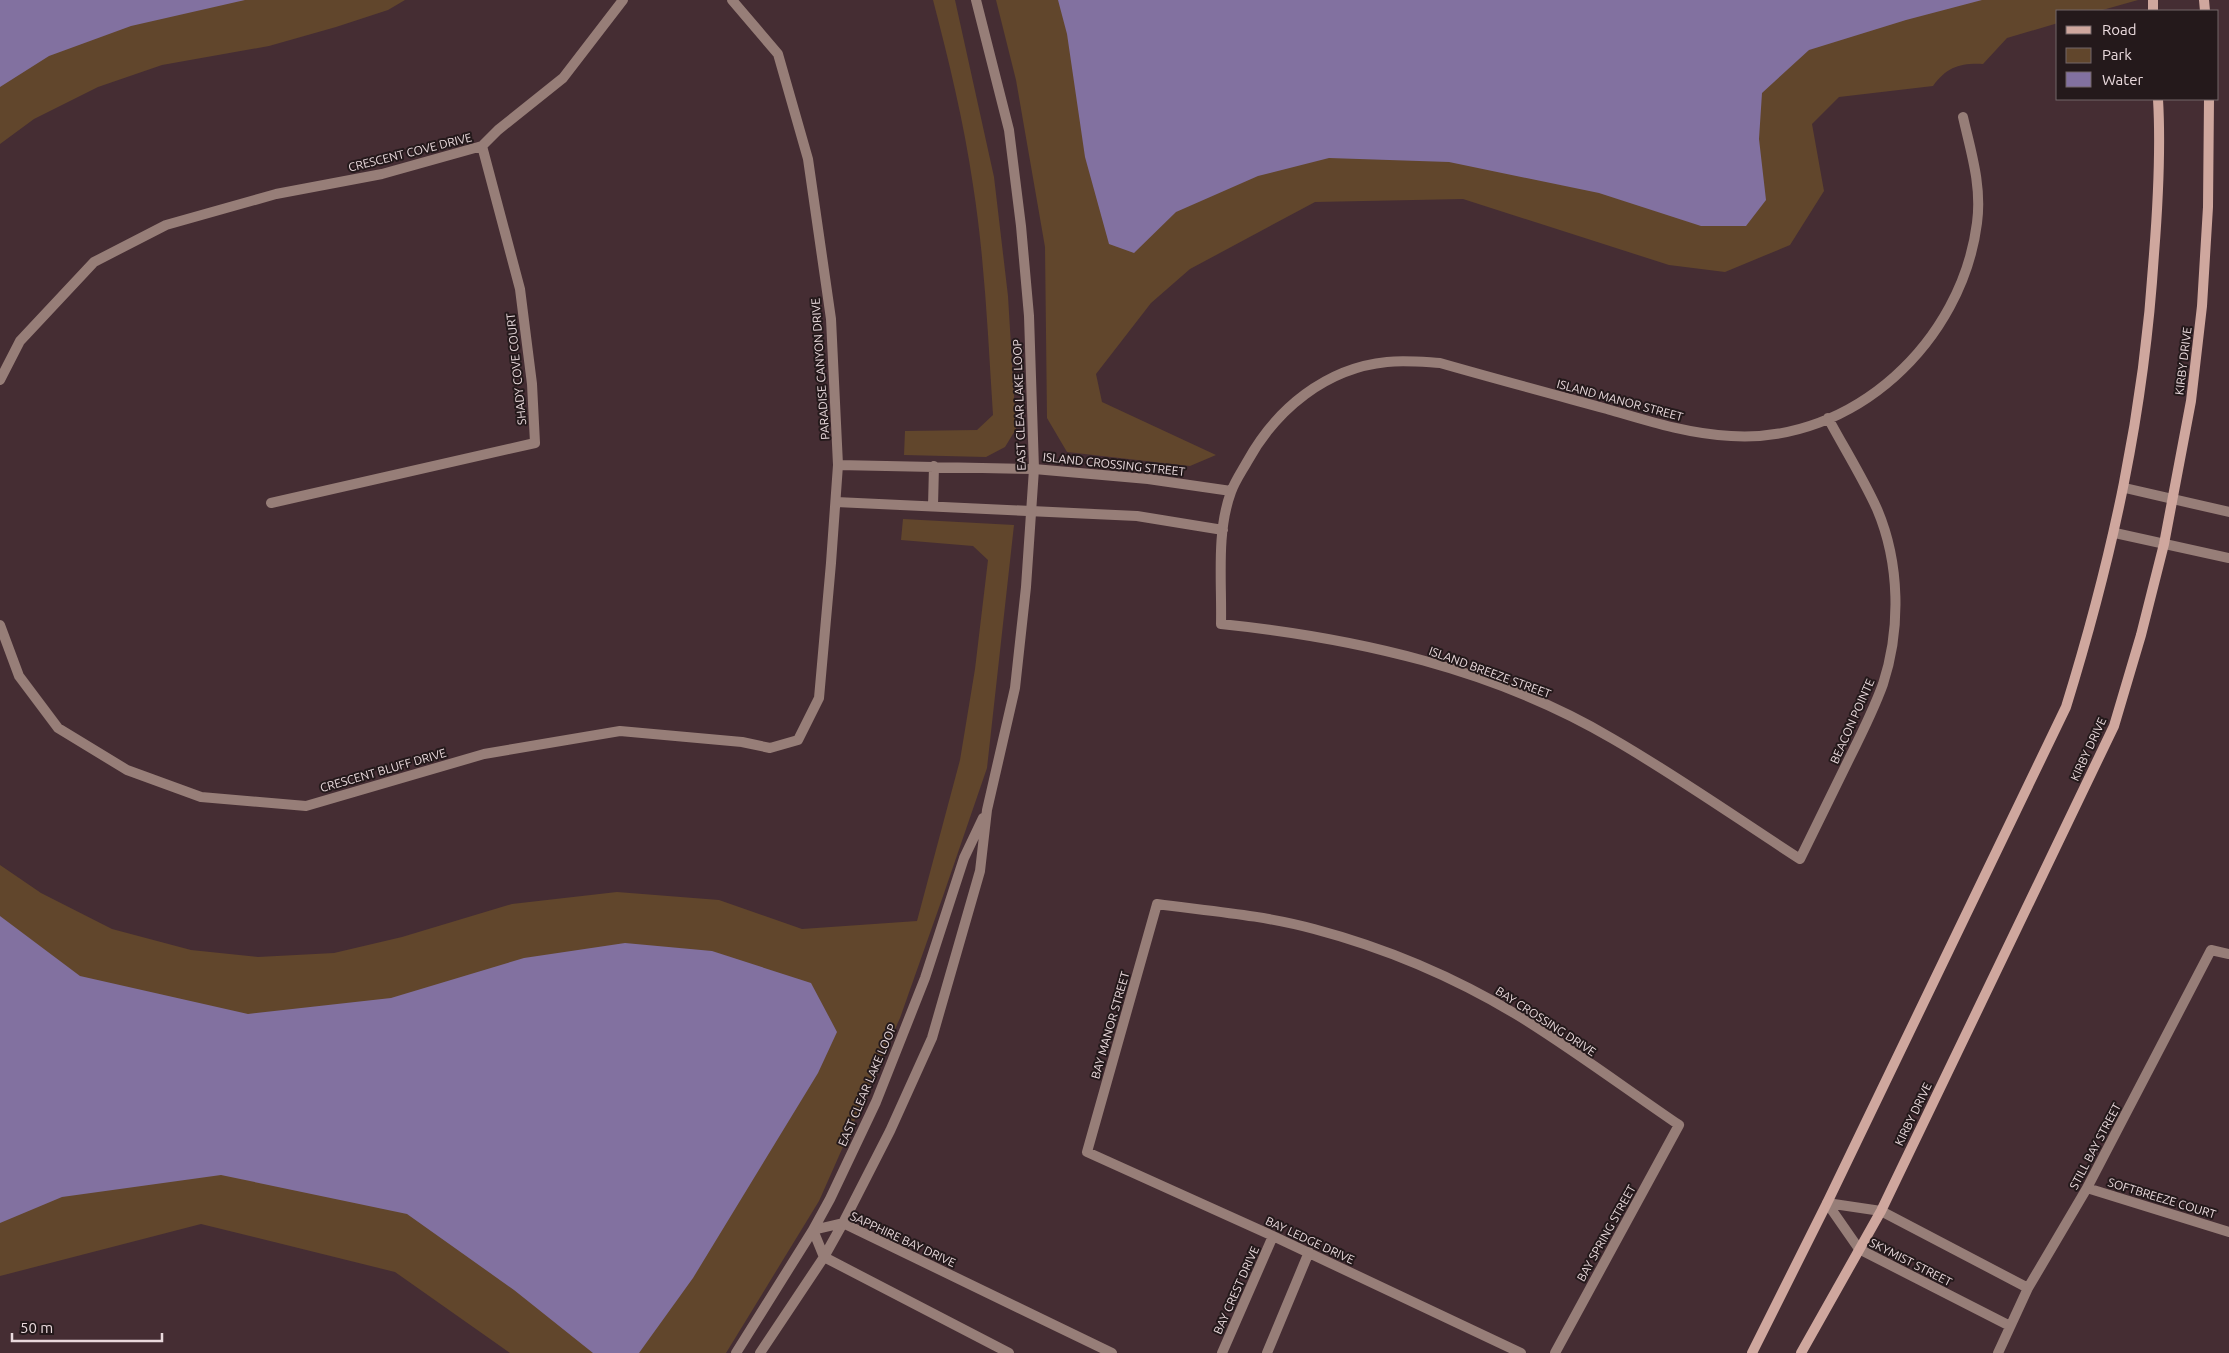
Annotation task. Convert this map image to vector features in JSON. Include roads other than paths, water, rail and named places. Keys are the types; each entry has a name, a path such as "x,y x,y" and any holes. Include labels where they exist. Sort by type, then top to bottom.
{"main road":[{"path":"1752,1353 2066,707 2093,622 2115,533 2125,488 2141,394 2151,301 2158,205 2158,100"},
{"name":"KIRBY DRIVE","path":"1801,1353 1881,1211 2114,726 2141,635 2164,544 2174,500 2191,401 2202,306 2208,207 2209,100"}],"street":[{"name":"CRESCENT COVE DRIVE","path":"0,380 20,341 94,262 166,225 276,194 382,174 482,146 498,130 563,78 622,0"},
{"name":"PARADISE CANYON DRIVE","path":"732,0 778,54 808,159 831,319 838,465 819,698"},
{"name":"EAST CLEAR LAKE LOOP","path":"760,1353 824,1257 843,1224 890,1131 932,1038 980,872 986,810 1015,688 1026,587 1034,468 1029,316 1021,226 1009,130 976,0"},
{"name":"ISLAND MANOR STREET","path":"1221,624 1222,530 1231,492 1263,436 1282,413 1303,395 1326,381 1354,369 1386,362 1410,360 1440,363 1697,433 1733,437 1766,435 1798,429 1828,418 1870,396 1898,374 1923,349 1944,320 1959,291 1976,231 1979,186 1963,117"},
{"name":"SHADY COVE COURT","path":"271,504 535,443 532,384 520,289 482,146"},
{"name":"BEACON POINTE","path":"1800,860 1872,712 1883,684 1891,652 1895,617 1893,572 1888,543 1877,510 1828,418"},
{"name":"ISLAND CROSSING STREET","path":"838,465 1034,468 1148,478 1231,492"},
{"path":"932,506 934,466"},
{"path":"2125,488 2229,512"},
{"path":"836,502 1137,516 1222,530"},
{"path":"2115,533 2229,558"},
{"name":"ISLAND BREEZE STREET","path":"1221,624 1278,630 1348,641 1425,661 1488,682 1546,705 1612,738 1800,860"},
{"name":"CRESCENT BLUFF DRIVE","path":"0,625 18,676 58,728 127,770 201,797 210,798 306,806 484,754 620,730 742,742 770,748 798,740 819,698"},
{"name":"EAST CLEAR LAKE LOOP","path":"736,1353 813,1230 876,1102 925,978 964,858 986,810"},
{"name":"BAY CROSSING DRIVE","path":"1157,904 1266,918 1314,929 1380,949 1438,973 1520,1017 1679,1125"},
{"name":"BAY MANOR STREET","path":"1086,1152 1157,904"},
{"name":"STILL BAY STREET","path":"1998,1353 2028,1288 2087,1188 2211,950 2229,954"},
{"name":"BAY SPRING STREET","path":"1555,1353 1679,1125"},
{"name":"BAY LEDGE DRIVE","path":"1086,1152 1308,1252 1521,1353"},
{"name":"SOFTBREEZE COURT","path":"2087,1188 2229,1232"},
{"path":"1827,1202 1881,1211 2028,1288"},
{"name":"SKYMIST STREET","path":"1827,1202 1859,1249 2010,1326"},
{"name":"SAPPHIRE BAY DRIVE","path":"813,1230 843,1224 1112,1353"},
{"path":"813,1230 824,1257 1009,1353"},
{"name":"BAY CREST DRIVE","path":"1222,1353 1273,1236"},
{"path":"1267,1353 1308,1252"}],"water":[{"path":"0,0 245,0 131,26 49,56 0,87"},
{"path":"1058,0 1982,0 1906,20 1809,50 1762,93 1759,139 1766,200 1746,226 1701,226 1599,193 1449,162 1329,158 1258,176 1176,212 1134,253 1109,244 1085,157 1067,34"},
{"path":"0,916 80,976 248,1014 391,998 524,958 625,943 712,951 811,983 837,1032 818,1073 693,1278 639,1353 593,1353 514,1290 407,1214 221,1175 62,1197 0,1223"}]}
